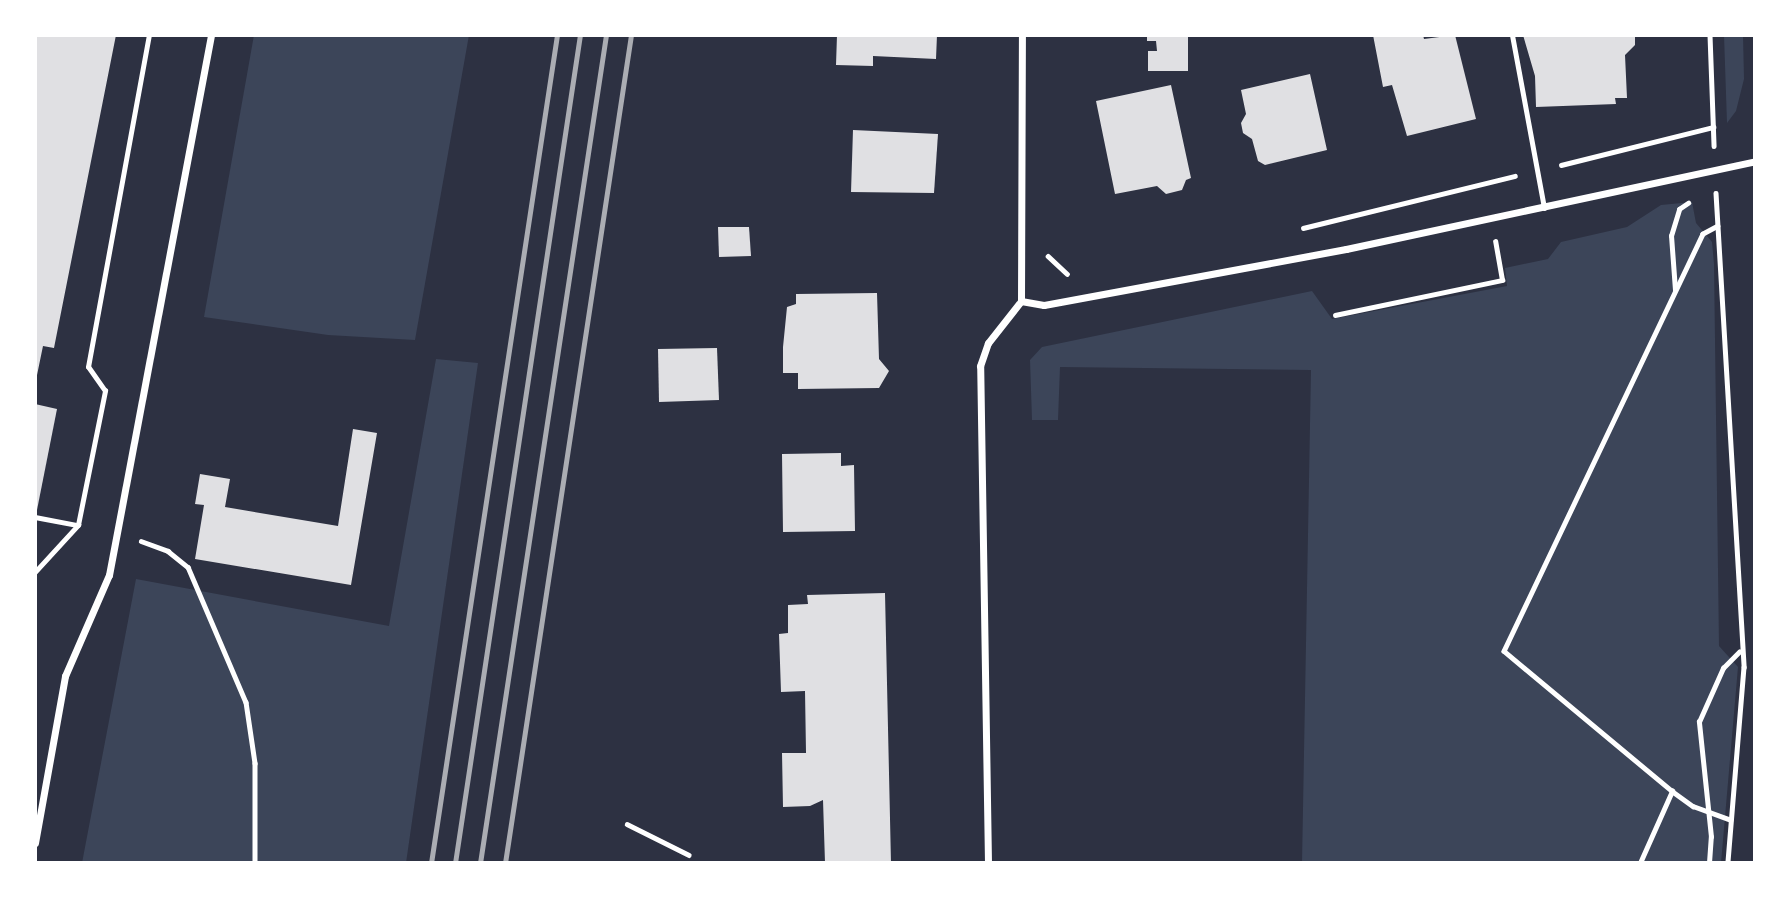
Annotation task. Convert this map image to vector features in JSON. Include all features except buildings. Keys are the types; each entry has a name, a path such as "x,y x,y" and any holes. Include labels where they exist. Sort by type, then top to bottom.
{"street":[{"path":"35,843 65,676 109,575 211,35"},
{"path":"988,863 979,366 988,343 1021,301 1022,35"},
{"path":"1021,301 1054,303 1544,208 1715,167 1755,161"}],"lane":[{"path":"1512,35 1544,208"}],"path":[{"path":"35,572 78,525 105,391 88,367 149,35"},
{"path":"1710,35 1739,651 1744,667 1728,863"},
{"path":"1301,228 1713,127"},
{"path":"1335,315 1502,280 1485,183"},
{"path":"1675,291 1671,236 1679,209 1689,201 1716,197"},
{"path":"1718,226 1703,234 1504,651 1672,791 1707,811 1731,820"},
{"path":"1048,248 1049,259 1076,276"},
{"path":"35,517 78,525"},
{"path":"117,531 168,551 188,566 229,656 246,702 255,763 255,863"},
{"path":"1709,863 1699,722 1723,668 1739,651"},
{"path":"1640,863 1672,791"},
{"path":"628,824 689,855"}],"shaded area":[{"path":"254,35 469,35 415,340 328,335 204,317"},
{"path":"1724,35 1743,35 1744,79 1736,111 1727,123"},
{"path":"1692,202 1696,223 1712,242 1714,264 1719,646 1738,667 1721,863 1302,863 1311,370 1060,367 1058,420 1032,420 1030,360 1042,347 1312,291 1332,319 1507,286 1505,268 1548,259 1561,242 1627,227 1661,205"},
{"path":"436,359 478,363 406,863 82,863 136,579 389,626"}],"railway":[{"path":"431,863 557,35"},
{"path":"455,863 580,35"},
{"path":"480,863 606,35"},
{"path":"505,863 631,35"}]}
